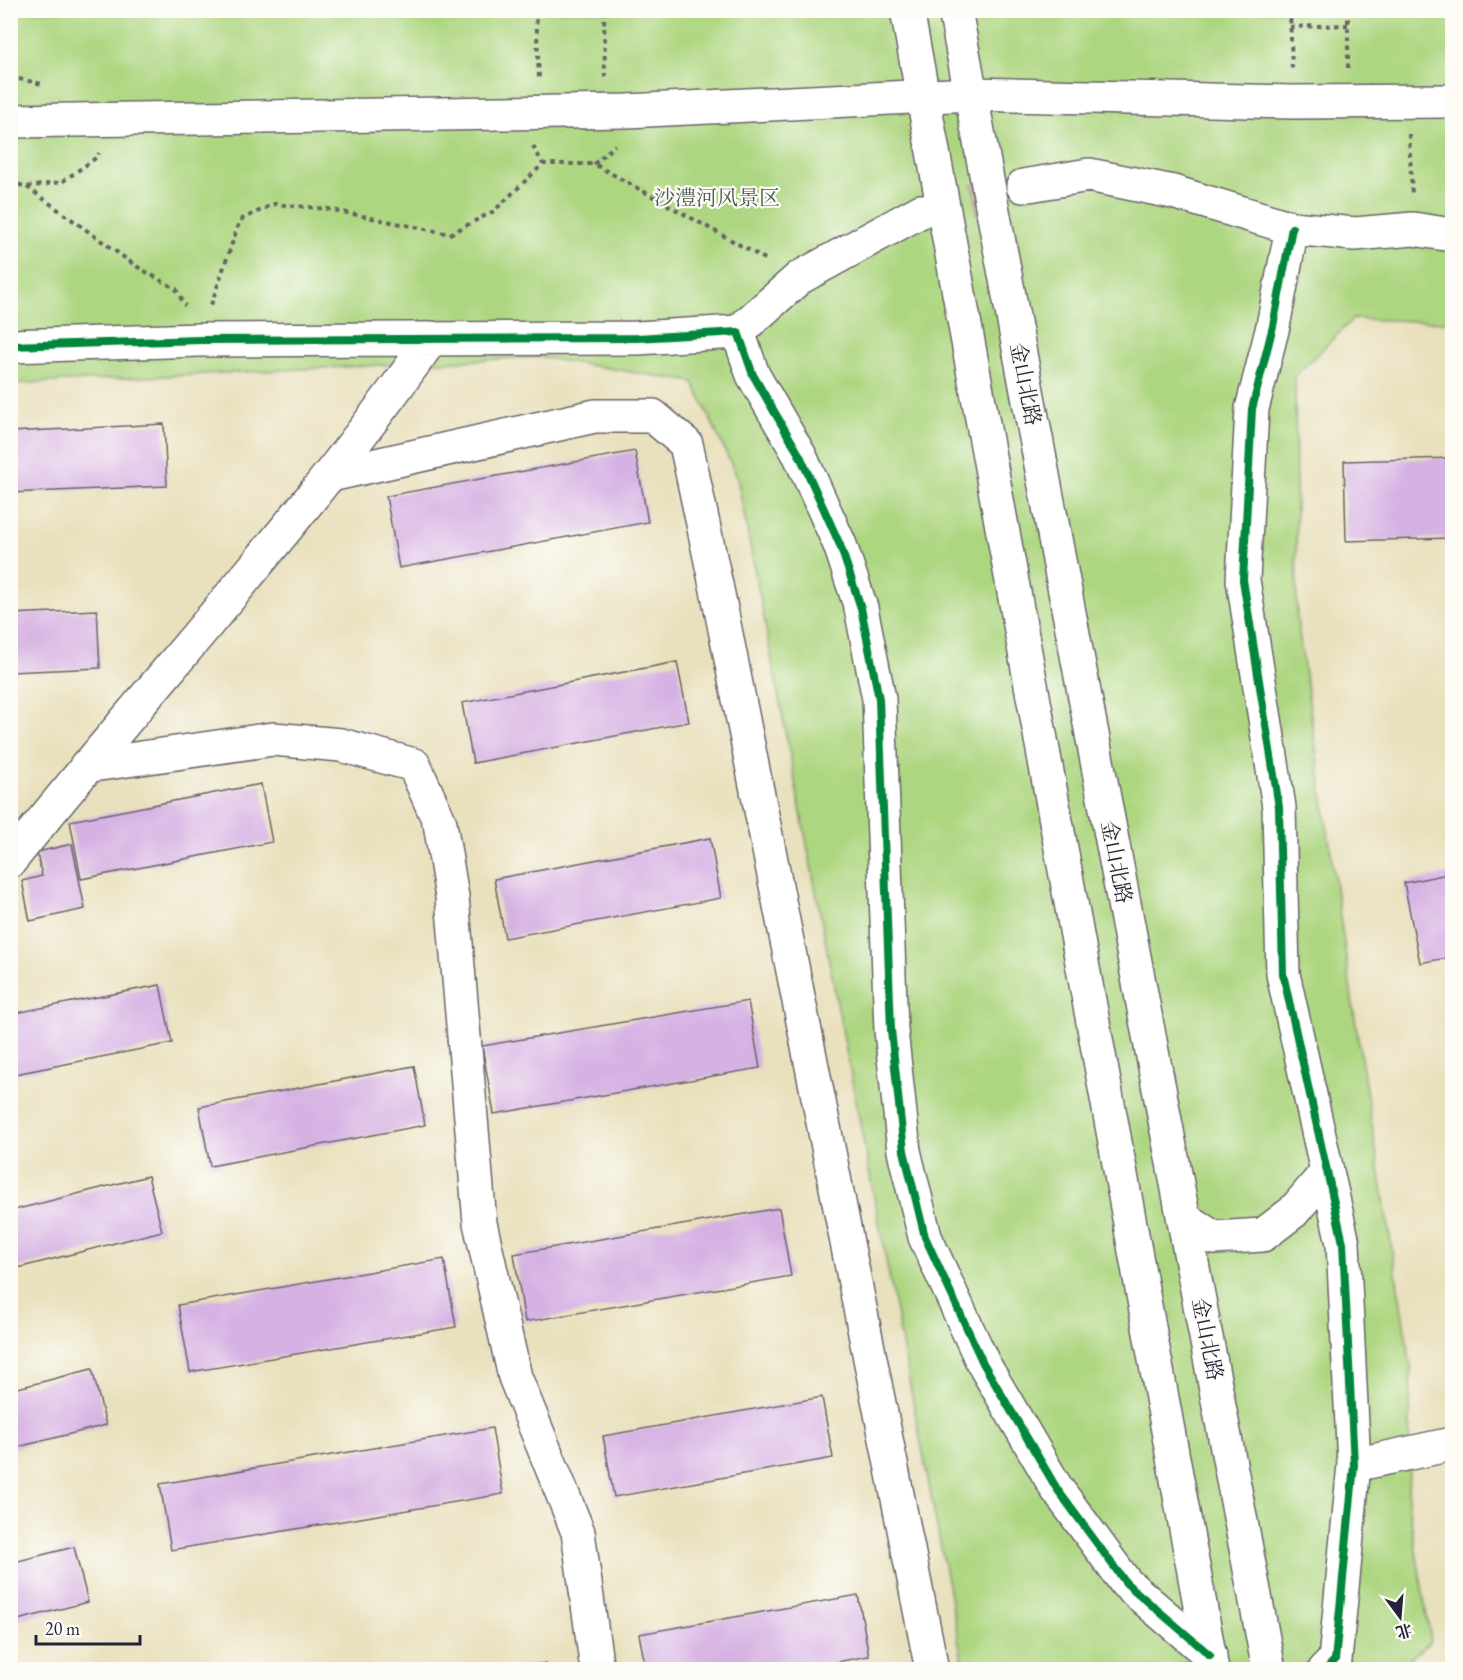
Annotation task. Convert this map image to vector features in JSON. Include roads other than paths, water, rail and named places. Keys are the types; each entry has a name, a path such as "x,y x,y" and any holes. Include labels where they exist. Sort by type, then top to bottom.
{"street":[{"path":"907,10 925,96 1211,1662"},
{"name":"金山北路","path":"955,10 1269,1670"},
{"path":"10,122 605,111 971,94 1293,102 1452,101"},
{"path":"1023,186 1089,175 1173,192 1292,228 1355,234 1413,229 1452,234"},
{"path":"10,346 200,340 637,338 738,332 800,278 921,211"},
{"path":"1292,228 1273,326 1252,410 1244,580 1279,807 1283,974 1343,1243 1353,1465 1335,1660 1325,1670"},
{"path":"738,332 753,375 800,456 840,545 861,608 879,699 891,1030 904,1151 926,1237 982,1362 1058,1489 1126,1583 1211,1662"},
{"path":"10,861 86,766 331,475 385,405 432,338"},
{"path":"331,475 595,416 653,416 686,444 932,1670"},
{"path":"86,766 273,739 341,745 414,765 440,823 452,897 480,1223 516,1377 578,1532 597,1670"},
{"path":"1185,1219 1214,1238 1263,1235 1293,1212 1327,1172"},
{"path":"1353,1465 1452,1444"}],"tunnel":[{"path":"921,211 1018,187"}],"park label":[{"name":"沙澧河风景区","path":"717,197"}]}
